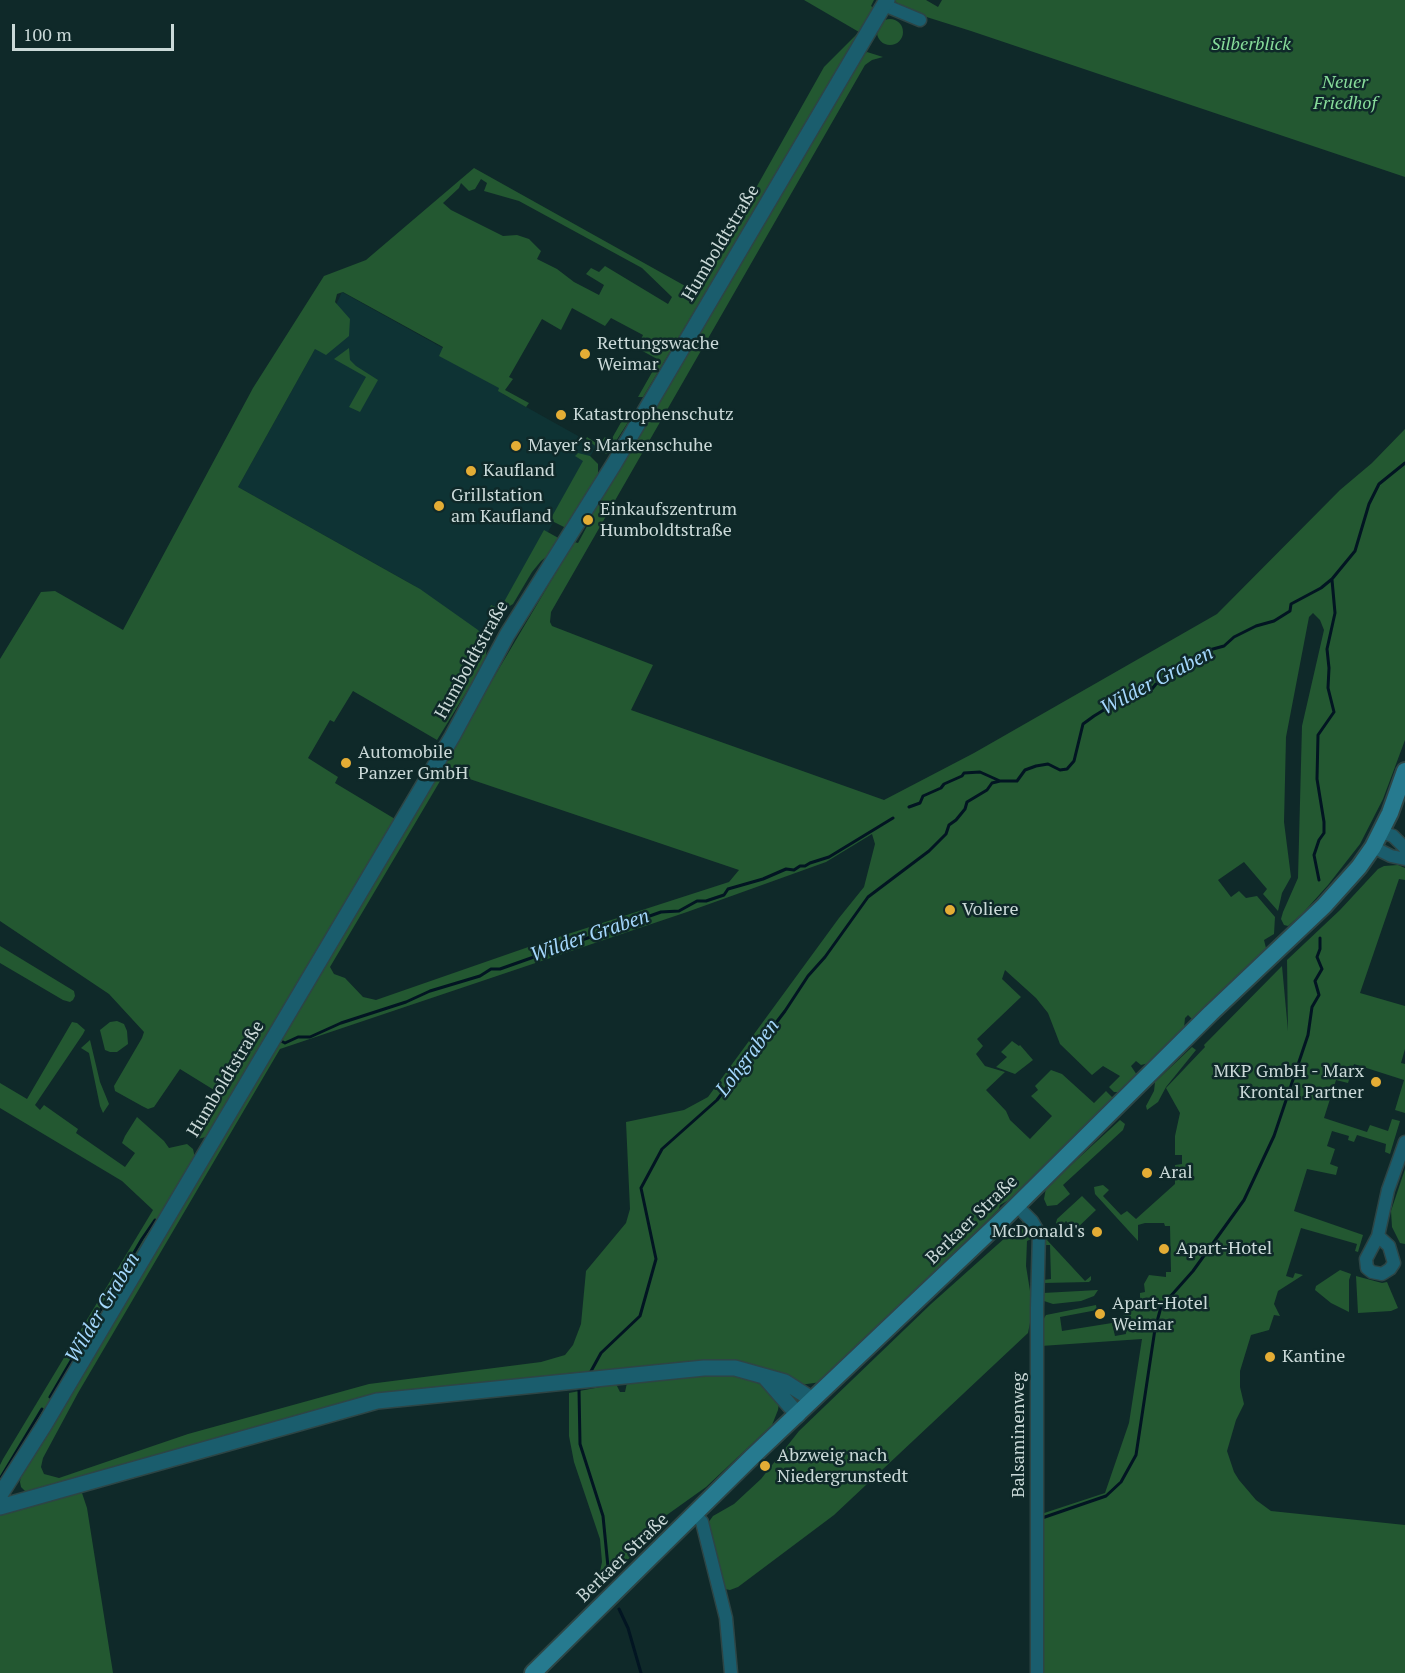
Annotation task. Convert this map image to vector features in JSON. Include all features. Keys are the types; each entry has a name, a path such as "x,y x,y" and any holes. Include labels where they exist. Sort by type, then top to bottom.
{"main road":[{"name":"Berkaer Straße","path":"533,1673 1211,1013 1319,912 1359,867 1373,847 1382,832 1405,771"}],"street":[{"path":"886,3 920,20"},
{"name":"Humboldtstraße","path":"0,1495 45,1424 452,737 507,635 614,464 886,3"},
{"path":"1382,832 1393,836 1405,848"},
{"path":"1373,847 1391,856 1405,859"},
{"path":"1378,1236 1388,1190 1405,1142"},
{"name":"Balsaminenweg","path":"1016,1205 1032,1221 1039,1233 1037,1673"},
{"path":"0,1507 377,1401 704,1368 735,1368 764,1376 792,1385 813,1400"},
{"path":"764,1376 798,1415"},
{"path":"695,1514 702,1522 726,1618 731,1673"}],"shaded area":[{"path":"342,292 506,383 503,394 596,446 487,641 413,585 238,487 315,349"}],"green space":[{"path":"804,0 874,0 871,6 875,9 643,397 638,397 659,360 637,348 643,335 611,318 605,326 572,308 561,330 542,319 509,377 513,379 505,390 529,403 526,407 498,391 499,388 439,356 443,347 343,292 337,294 335,302 350,319 349,336 326,355 315,349 238,487 420,589 478,630 487,641 486,656 437,740 353,691 334,722 330,720 308,758 338,777 335,783 395,819 209,1136 198,1139 193,1136 192,1129 214,1090 180,1069 154,1107 148,1109 115,1091 114,1086 144,1032 109,994 0,921 0,659 41,592 55,591 123,630 253,388 324,276 366,260 474,168 687,287 695,289 702,286 824,67 859,32","holes":["481,179 487,183 484,191 519,201 642,268 672,297 668,304 605,266 599,272 591,268 586,274 604,285 599,295 537,259 541,251 529,239 517,235 503,236 451,210 443,203 459,188 461,183 469,191 475,189"]},
{"path":"894,0 926,0 938,7 942,0 1405,0 1405,177 898,8 899,5"},
{"path":"890,19 900,22 903,32 900,42 890,45 880,42 877,32 880,22"},
{"path":"867,52 883,57 865,65 551,612 552,626 653,665 631,710 884,800 974,753 1217,614 1340,490 1372,463 1405,429 1405,740 1383,799 1360,844 1302,914 1288,926 1284,925 1281,919 1283,912 1298,878 1302,726 1324,630 1320,620 1313,613 1309,617 1286,737 1284,822 1291,877 1282,893 1278,911 1263,894 1267,889 1244,862 1218,880 1231,897 1239,891 1246,898 1257,896 1275,917 1274,934 1264,940 1266,948 1195,1018 1192,1019 1188,1015 1185,1018 1184,1028 1149,1063 1141,1065 1136,1061 1131,1066 1137,1075 1119,1092 1114,1092 1109,1087 1120,1076 1103,1066 1092,1075 1060,1044 1048,1013 1036,998 1005,970 1002,979 1021,997 977,1039 983,1046 976,1054 985,1066 1005,1072 986,1090 1006,1111 1010,1120 1030,1139 1052,1116 1031,1096 1038,1090 1035,1086 1051,1070 1062,1074 1094,1103 1106,1091 1112,1100 1009,1200 1000,1205 999,1209 966,1242 821,1382 800,1385 759,1367 743,1363 376,1395 30,1493 25,1491 21,1487 21,1475 574,542 578,543 592,517 590,515 860,57","holes":["446,771 739,870 729,882 537,944 376,1000 363,997 345,978 334,974 330,967","872,834 875,844 864,887 708,1097 684,1110 626,1122 630,1209 626,1223 586,1271 581,1324 573,1345 565,1355 541,1362 369,1384 188,1434 59,1478 44,1474 41,1467 43,1458 78,1393 280,1049 687,912 826,862"]},
{"path":"349,348 350,360 378,380 360,412 349,407 366,377 334,359"},
{"path":"628,410 632,410 632,416 609,452 606,454 586,439 587,437 599,445 605,437 611,440"},
{"path":"578,453 590,456 598,464 598,474 566,528 550,520 583,461 575,456"},
{"path":"544,530 562,540 559,546 532,572 513,604 500,612 489,610 491,605 500,609"},
{"path":"1398,865 1405,868 1405,880 1399,879 1360,993 1405,1006 1405,1049 1401,1063 1405,1064 1405,1113 1395,1110 1404,1080 1354,1064 1348,1083 1336,1080 1324,1118 1367,1132 1370,1125 1388,1131 1392,1119 1400,1121 1390,1154 1385,1152 1386,1144 1357,1135 1354,1142 1348,1140 1349,1136 1332,1131 1327,1146 1335,1149 1330,1164 1338,1167 1336,1175 1307,1169 1294,1211 1363,1235 1358,1252 1355,1251 1357,1244 1301,1228 1286,1276 1293,1278 1295,1273 1303,1275 1278,1291 1274,1304 1280,1316 1274,1315 1269,1330 1251,1335 1240,1371 1240,1387 1244,1404 1236,1420 1227,1451 1239,1480 1256,1500 1271,1511 1405,1525 1405,1673 1033,1673 1032,1517 1105,1493 1129,1423 1142,1339 1041,1346 1043,1320 1046,1315 1096,1305 1097,1310 1060,1317 1062,1331 1112,1323 1115,1336 1126,1334 1123,1311 1140,1308 1140,1293 1145,1292 1144,1284 1149,1275 1166,1277 1166,1272 1171,1272 1170,1226 1165,1226 1164,1223 1138,1225 1138,1241 1095,1194 1094,1187 1103,1185 1109,1190 1103,1196 1121,1215 1127,1211 1136,1219 1175,1184 1175,1165 1182,1164 1182,1155 1175,1155 1175,1136 1180,1113 1166,1088 1205,1047 1204,1045 1282,966 1288,1031 1287,960 1340,910 1378,869"},
{"path":"0,946 74,991 73,1000 70,1002 63,1000 0,963"},
{"path":"117,1021 124,1024 128,1044 117,1052 110,1052 105,1050 100,1030 110,1022"},
{"path":"72,1022 85,1030 35,1105 40,1110 44,1105 78,1129 76,1133 125,1167 135,1153 122,1143 137,1117 169,1148 187,1144 193,1149 195,1158 0,1487 0,1465 3,1459 153,1210 122,1181 0,1108 0,1083 27,1099"},
{"path":"90,1040 100,1082 109,1104 103,1113 89,1053 81,1048"},
{"path":"1012,1041 1020,1045 1033,1060 1015,1074 996,1067 1007,1057 1001,1052"},
{"path":"1192,1047 1196,1050 1166,1087 1158,1102 1147,1110 1146,1106 1154,1091 1155,1082"},
{"path":"1120,1120 1125,1124 1123,1130 1063,1185 1070,1194 1057,1205 1047,1206 1044,1199 1046,1188"},
{"path":"1405,1169 1405,1244 1400,1243 1392,1227 1391,1211"},
{"path":"1082,1196 1096,1210 1075,1230 1066,1221 1060,1227 1056,1223 1057,1219"},
{"path":"1025,1220 1035,1237 1027,1241 1026,1266 1031,1297 1034,1302 1028,1333 834,1515 738,1587 725,1589 708,1523 713,1516 734,1504 761,1479 799,1431 931,1304"},
{"path":"1048,1231 1053,1234 1047,1240 1085,1281 1091,1276 1089,1282 1043,1283 1043,1280 1051,1279 1050,1245 1044,1245 1043,1237"},
{"path":"1340,1270 1351,1274 1349,1312 1331,1303 1315,1290 1316,1286"},
{"path":"1356,1276 1382,1283 1387,1282 1398,1308 1391,1311 1358,1313"},
{"path":"1098,1290 1094,1296 1081,1301 1053,1304 1043,1299 1043,1293"},
{"path":"701,1375 739,1376 765,1386 779,1403 772,1425 706,1487 664,1517 647,1543 597,1586 602,1562 600,1539 574,1462 569,1436 569,1393 616,1384 620,1392 625,1392 627,1383"},
{"path":"76,1491 82,1493 87,1508 113,1673 0,1673 0,1513"}],"waterway":[{"name":"Wilder Graben","path":"909,807 920,803 923,796 941,788 964,773 980,772 1000,781 1017,781 1025,770 1036,766 1048,764 1060,770 1067,769 1074,761 1083,724 1094,716 1138,689 1152,689 1202,652 1224,646 1234,637 1256,626 1274,621 1290,611 1291,604 1321,588 1332,579 1355,551 1369,504 1379,484 1405,463"},
{"path":"1319,880 1314,855 1324,833 1324,822 1317,779 1318,735 1334,712 1328,688 1327,649 1335,613 1332,580"},
{"name":"Lohgraben","path":"590,1373 601,1353 640,1316 656,1259 641,1188 662,1149 717,1100 868,897 929,851 946,834 949,825 965,809 967,802 987,790 992,783 1000,781"},
{"name":"Wilder Graben","path":"281,1041 285,1043 298,1037 310,1037 341,1023 406,1002 430,991 480,976 491,969 500,969 661,912 679,911 697,901 706,901 724,895 728,889 763,879 786,869 794,870 805,866 829,857 893,818"},
{"path":"1042,1518 1106,1496 1121,1482 1136,1455 1155,1329 1161,1307 1193,1271 1244,1200 1274,1136 1308,1035 1312,1007 1319,995 1315,981 1322,969 1317,957 1320,938"},
{"name":"Wilder Graben","path":"50,1397 155,1220"},
{"name":"Lohgraben","path":"579,1390 580,1444 603,1516 609,1577"},
{"name":"Wilder Graben","path":"0,1479 42,1409"},
{"name":"Lohgraben","path":"619,1609 628,1628 641,1673"}],"place":[{"name":"Rettungswache Weimar","path":"585,354"},
{"name":"Katastrophenschutz","path":"561,415"},
{"name":"Mayer´s Markenschuhe","path":"516,446"},
{"name":"Kaufland","path":"471,471"},
{"name":"Grillstation am Kaufland","path":"439,506"},
{"name":"Einkaufszentrum Humboldtstraße","path":"588,520"},
{"name":"Automobile Panzer GmbH","path":"346,763"},
{"name":"Voliere","path":"950,910"},
{"name":"MKP GmbH - Marx Krontal Partner","path":"1376,1082"},
{"name":"Aral","path":"1147,1173"},
{"name":"McDonald's","path":"1097,1232"},
{"name":"Apart-Hotel","path":"1164,1249"},
{"name":"Apart-Hotel Weimar","path":"1100,1314"},
{"name":"Kantine","path":"1270,1357"},
{"name":"Abzweig nach Niedergrunstedt","path":"765,1466"}],"park label":[{"name":"Silberblick","path":"1251,45"},
{"name":"Neuer Friedhof","path":"1345,94"}]}
